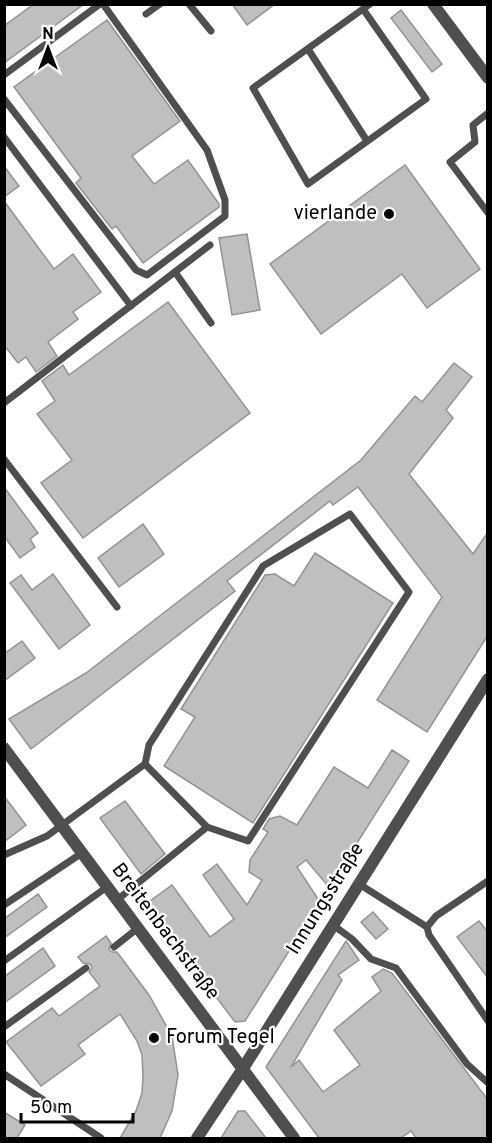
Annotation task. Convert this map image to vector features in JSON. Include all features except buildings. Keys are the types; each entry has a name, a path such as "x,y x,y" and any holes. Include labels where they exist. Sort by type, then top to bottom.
{"street":[{"path":"433,4 488,78"},
{"name":"Innungsstraße","path":"197,1138 243,1070 488,679"},
{"name":"Breitenbachstraße","path":"4,748 294,1138"}],"lane":[{"path":"4,75 102,4 207,150 225,200 225,216 147,275 136,270 4,99"},
{"path":"146,14 160,4"},
{"path":"189,4 211,31"},
{"path":"363,9 426,99 308,184 253,88 308,49 363,9 370,4"},
{"path":"308,49 367,141"},
{"path":"488,113 473,125 475,142 450,162 488,213"},
{"path":"4,137 131,306"},
{"path":"4,403 210,245"},
{"path":"175,272 211,323"},
{"path":"4,459 117,607"},
{"path":"4,855 44,838 145,764 148,745 263,566 350,514 409,592 248,841 207,827 145,764"},
{"path":"117,900 207,827"},
{"path":"4,906 82,854"},
{"path":"427,927 436,916 488,881"},
{"path":"359,884 427,927 429,935 488,1021"},
{"path":"4,961 107,887"},
{"path":"333,925 352,939 371,958 396,968 467,1064 488,1083"},
{"path":"114,946 138,928"},
{"path":"4,1028 86,968"},
{"path":"4,1074 101,1138"}],"place":[{"name":"vierlande","path":"389,214"},
{"name":"Forum Tegel","path":"154,1038"}]}
